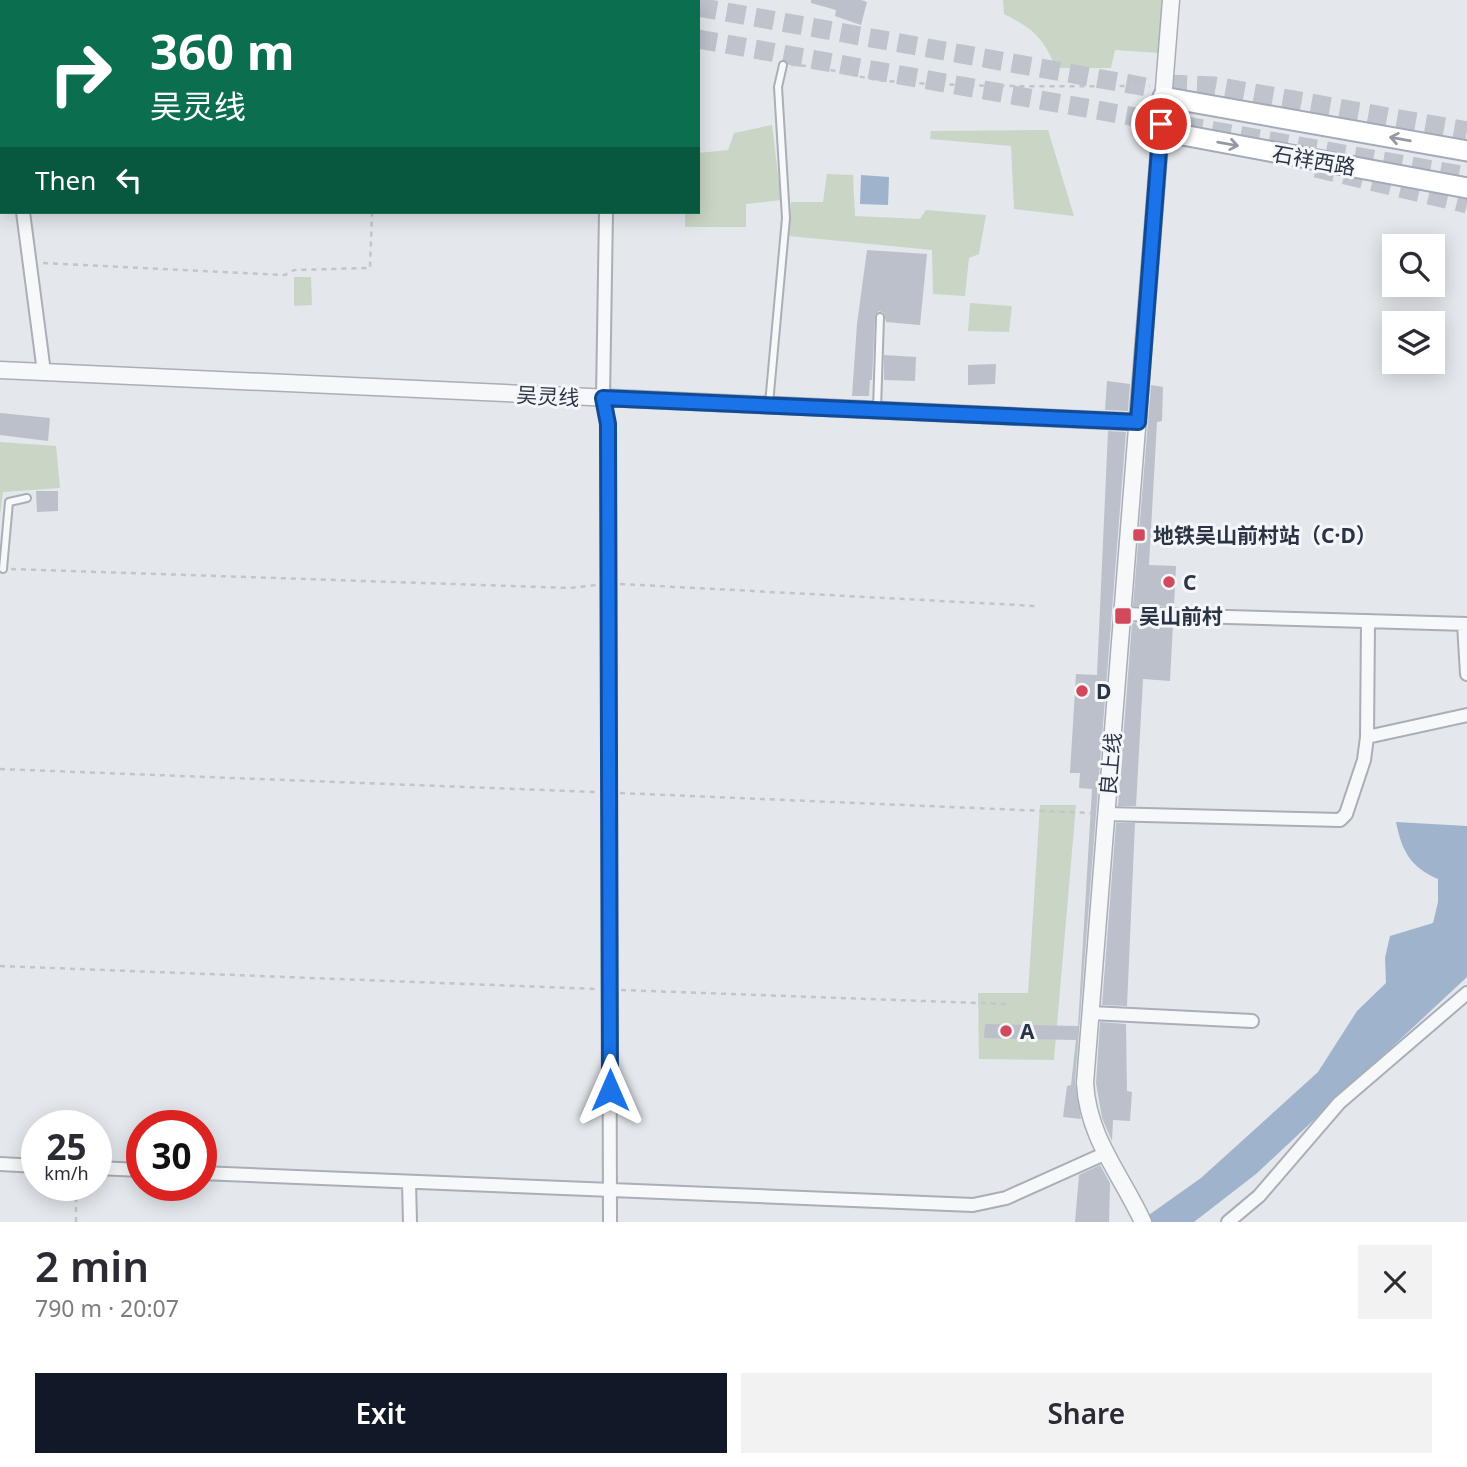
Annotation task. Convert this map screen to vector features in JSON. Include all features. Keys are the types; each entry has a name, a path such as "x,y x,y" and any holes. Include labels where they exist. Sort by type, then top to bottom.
{"main road":[{"name":"石祥西路","path":"1164,92 1467,151"},
{"name":"石祥西路","path":"1161,131 1467,188"}],"street":[{"name":"良上线","path":"1142,1219 1104,1154 1086,1101 1106,814 1171,0"},
{"path":"23,214 44,372"},
{"path":"606,214 603,398 608,424 610,1222"},
{"name":"吴灵线","path":"0,370 1138,422"},
{"path":"1123,614 1465,624 1467,674"},
{"path":"1106,814 1340,820 1346,814 1364,760 1367,737 1368,621"},
{"path":"1367,737 1467,715"},
{"path":"1228,1222 1259,1196 1339,1103 1467,993"},
{"path":"1091,1013 1252,1021"},
{"path":"217,1174 973,1205 1006,1198 1104,1154"},
{"path":"0,1164 21,1165"},
{"path":"409,1182 410,1222"}],"lane":[{"path":"768,406 786,228 778,88 783,65"},
{"path":"876,411 880,317"},
{"path":"3,569 9,502 27,498"}],"path":[{"path":"783,65 806,65 883,80 1164,92"},
{"path":"30,262 285,275 293,270 370,268 372,214"},
{"path":"3,569 570,588 608,583 1036,606"},
{"path":"0,769 1106,814"},
{"path":"0,966 1006,1004"},
{"path":"76,1201 76,1222"}],"green space":[{"path":"1003,0 1164,0 1159,53 1115,50 1111,68 1056,68 1047,49 1036,35 1004,14"},
{"path":"772,125 781,200 746,204 746,227 685,227 685,214 700,214 700,153 728,150 734,133"},
{"path":"1048,130 1074,216 1014,209 1011,146 930,139 931,131"},
{"path":"827,174 853,175 855,216 920,219 926,210 986,215 979,254 969,258 965,296 933,294 932,250 789,236 791,202 823,202"},
{"path":"294,277 311,277 312,305 294,306"},
{"path":"970,303 1012,306 1009,332 968,331"},
{"path":"0,442 56,446 60,488 3,492 0,515"},
{"path":"1040,805 1076,805 1054,1060 979,1059 978,993 1028,993"}],"water":[{"path":"861,175 889,177 888,205 860,204"},
{"path":"1396,822 1467,826 1467,977 1256,1174 1194,1222 1139,1222 1201,1178 1318,1072 1357,1011 1386,983 1385,958 1390,936 1433,923 1438,902 1438,879 1420,869 1409,857"}],"building":[{"path":"811,0 867,2 861,25 835,16 836,10 811,3"},
{"path":"867,250 927,254 920,325 886,322 884,313 879,311 875,315 869,396 852,396 857,324"},
{"path":"884,355 916,357 915,381 884,380"},
{"path":"996,364 995,384 968,385 968,365"},
{"path":"1107,381 1130,384 1128,411 1105,410"},
{"path":"1151,385 1163,387 1162,421 1157,422 1149,565 1176,566 1174,607 1133,606"},
{"path":"0,413 50,418 48,441 0,435"},
{"path":"1108,431 1126,432 1075,1082 1081,1119 1063,1117 1067,1086 1071,1085 1076,1040 984,1038 985,1024 1078,1026 1092,789 1079,788 1080,773 1070,773 1076,674 1097,675"},
{"path":"36,491 58,491 58,511 37,512"},
{"path":"1132,623 1173,624 1170,681 1143,679 1136,806 1118,806"},
{"path":"1116,823 1135,823 1127,1006 1102,1005"},
{"path":"1100,1022 1126,1024 1127,1091 1132,1092 1130,1121 1113,1120 1112,1141 1102,1118 1096,1083"},
{"path":"1100,1165 1110,1183 1109,1222 1075,1222 1079,1175"}],"tunnel":[{"path":"700,7 1180,93"},
{"path":"700,39 1467,176"},
{"path":"1168,84 1215,86 1467,131"},
{"path":"1316,168 1467,204"}],"place":[{"name":"地铁吴山前村站（C·D）","path":"1139,535"},
{"name":"C","path":"1169,582"},
{"name":"吴山前村","path":"1123,616"},
{"name":"D","path":"1082,691"},
{"name":"A","path":"1006,1031"}],"route":[{"path":"610,1090 608,424 603,398 1138,422 1161,124"}]}
